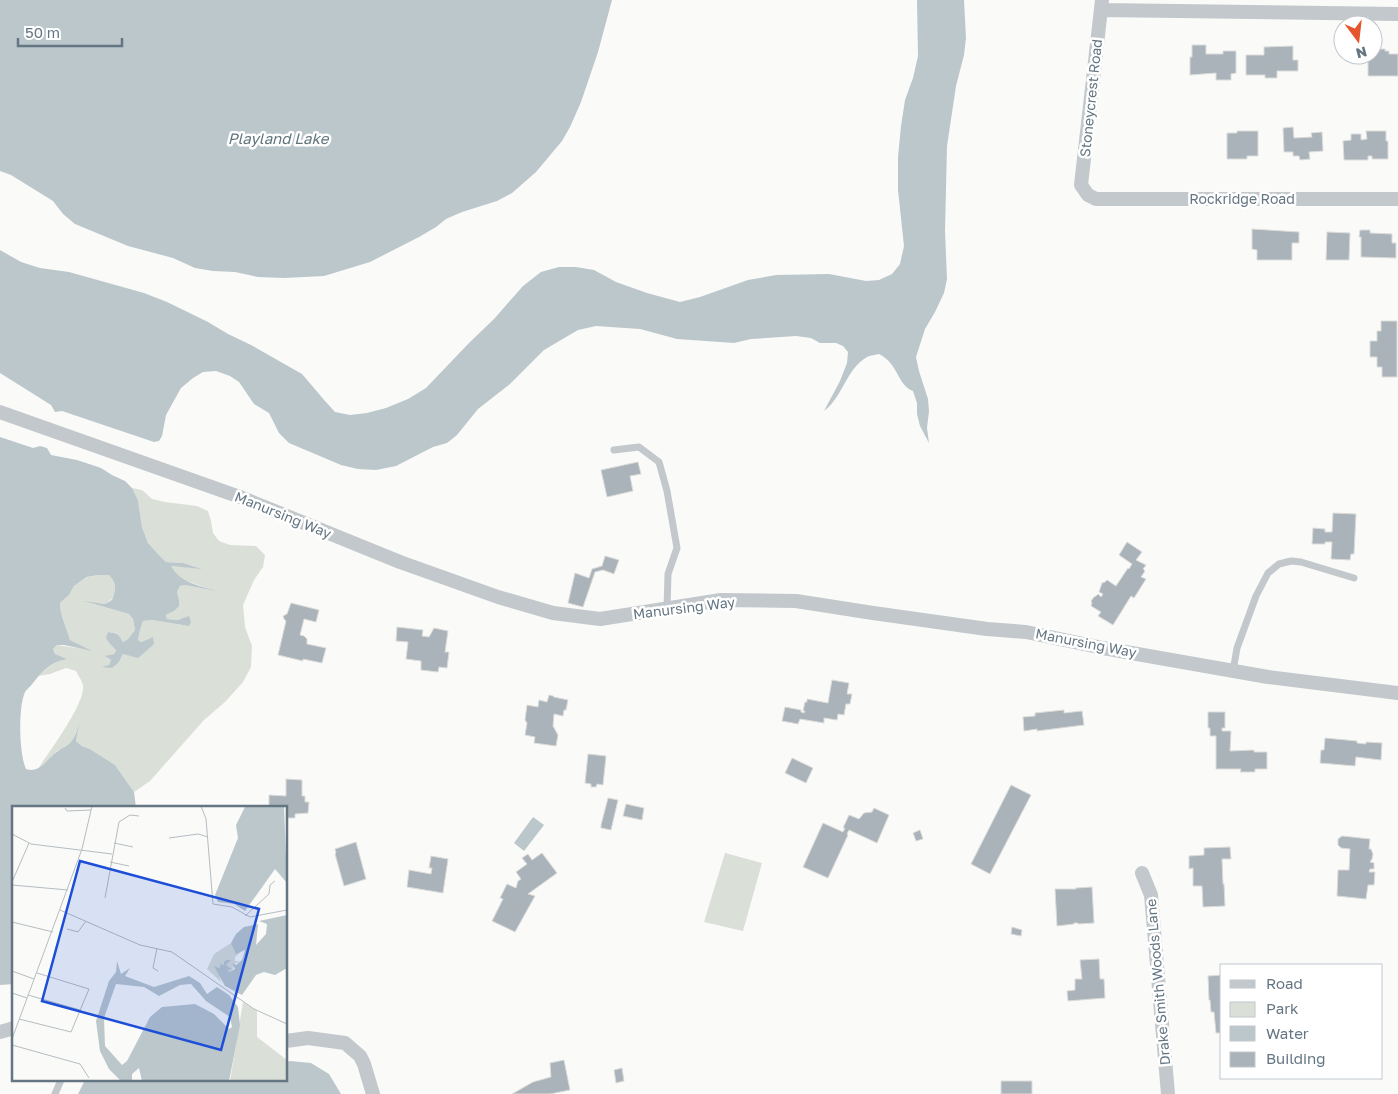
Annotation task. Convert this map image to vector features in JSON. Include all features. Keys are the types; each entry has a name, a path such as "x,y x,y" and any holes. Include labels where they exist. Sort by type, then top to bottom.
{"street":[{"path":"1102,5 1398,14"},
{"name":"Stoneycrest Road","path":"1088,195 1081,185 1102,5"},
{"name":"Rockridge Road","path":"1088,195 1096,199 1398,199"},
{"name":"Manursing Way","path":"0,412 240,497 400,562 553,613 600,619 721,600 796,601 987,629 1026,632 1103,648 1268,677 1398,693"},
{"name":"Drake Smith Woods Lane","path":"1142,873 1151,895 1168,1094"},
{"path":"288,1042 308,1038 345,1043 360,1056 374,1094"}],"lane":[{"path":"614,450 639,447 659,462 667,491 677,548 668,574 666,609"},
{"path":"1233,671 1237,648 1256,596 1268,573 1279,564 1291,561 1301,562 1354,578"},
{"path":"55,1094 60,1082"}],"green space":[{"path":"132,488 142,490 152,499 197,506 208,511 213,533 219,541 230,545 256,546 265,555 263,567 254,580 243,605 245,627 252,646 251,667 243,682 225,702 204,720 150,781 134,792 115,765 76,741 78,727 73,740 68,746 57,751 38,769 73,715 82,693 83,685 76,671 66,668 38,676 51,666 66,659 55,654 53,649 57,645 89,650 70,640 61,613 60,603 69,595 74,586 88,577 109,575 115,586 112,599 105,604 86,602 129,614 133,619 135,630 123,642 116,633 108,632 110,644 116,649 114,654 106,657 111,660 109,665 104,667 119,662 123,654 152,637 141,642 138,640 143,621 152,620 189,626 189,617 178,620 167,619 166,615 174,611 179,600 177,592 180,586 185,585 211,590 183,579 170,566 199,568 183,563 166,562 148,543 142,527 138,500"},
{"path":"725,853 762,863 743,931 704,922"}],"water":[{"name":"Playland Lake","path":"0,0 612,0 598,52 581,102 570,127 562,141 536,172 512,193 497,201 446,219 419,237 370,262 324,276 284,278 258,277 235,272 195,268 173,258 128,246 75,224 63,214 53,201 11,175 0,171"},
{"path":"917,0 964,0 966,38 964,55 956,86 947,146 945,231 947,279 944,293 925,329 916,357 928,399 927,428 929,443 920,426 917,403 913,391 904,384 891,363 879,354 869,356 860,362 836,398 824,411 840,381 847,363 848,352 843,346 836,343 820,343 811,338 796,336 751,339 734,343 677,339 640,329 596,326 578,330 544,350 510,384 478,409 457,435 447,443 433,447 396,466 376,470 358,469 341,465 289,443 279,433 269,413 254,404 239,382 230,376 216,371 203,372 181,388 166,415 162,436 159,441 154,442 62,411 55,412 51,405 0,373 0,250 21,262 40,268 69,272 144,293 167,302 208,322 302,374 335,412 350,415 386,408 408,399 426,388 494,319 523,286 541,272 559,267 594,270 616,282 680,302 748,280 776,275 829,274 866,281 879,280 892,274 900,264 904,246 898,190 898,157 905,100 918,56"},
{"path":"0,437 33,448 40,446 47,448 51,455 77,460 101,468 125,481 132,488 138,500 142,527 148,543 166,562 183,563 202,569 171,566 185,580 216,591 185,585 180,586 177,592 179,606 166,615 167,619 178,620 189,616 191,622 189,626 152,620 143,621 138,640 141,642 153,637 154,644 138,658 123,654 119,662 112,668 102,667 109,665 111,660 105,656 114,654 116,650 106,638 108,632 117,634 123,642 135,630 133,619 129,614 83,601 105,604 112,600 115,586 112,578 109,575 87,577 74,586 69,595 60,603 62,617 70,640 92,651 57,645 53,649 55,654 67,659 56,662 47,668 25,692 21,708 20,730 22,753 26,769 31,770 40,767 54,754 68,745 74,738 79,724 76,741 115,765 134,792 136,806 12,806 12,984 0,985"},
{"path":"533,817 544,825 524,851 514,843"},
{"path":"288,1062 311,1063 329,1074 341,1094 78,1094 84,1082 288,1082"}],"building":[{"path":"1192,45 1206,45 1206,54 1223,54 1223,51 1236,51 1236,73 1231,74 1231,80 1216,80 1216,73 1190,75"},
{"path":"1293,46 1293,60 1298,60 1298,71 1277,71 1277,78 1265,78 1265,75 1246,75 1246,55 1264,55 1264,47"},
{"path":"1383,49 1389,51 1389,54 1398,54 1398,76 1368,76 1368,65 1383,65"},
{"path":"1293,127 1294,138 1312,137 1311,133 1322,132 1323,151 1309,152 1310,159 1300,160 1299,156 1293,156 1293,152 1284,152 1283,128"},
{"path":"1237,131 1258,131 1258,156 1247,156 1247,159 1227,159 1227,133 1237,133"},
{"path":"1366,131 1386,131 1388,159 1372,159 1372,156 1368,156 1368,160 1344,160 1343,141 1351,140 1351,134 1361,134 1361,140 1367,139"},
{"path":"1252,229 1299,232 1299,243 1292,243 1292,260 1257,260 1257,250 1252,249"},
{"path":"1360,230 1370,230 1370,233 1392,234 1392,243 1396,243 1396,258 1361,257"},
{"path":"1327,232 1350,233 1349,260 1326,260"},
{"path":"1381,321 1397,321 1397,377 1382,377 1382,367 1377,367 1377,357 1370,357 1370,341 1377,341 1377,331 1381,331"},
{"path":"638,462 641,474 630,476 633,491 607,497 601,470"},
{"path":"1333,513 1356,514 1354,554 1351,554 1350,560 1331,559 1332,542 1312,544 1313,528 1332,532"},
{"path":"1127,542 1142,552 1136,560 1146,565 1141,577 1146,579 1134,598 1131,596 1113,625 1098,616 1101,612 1091,606 1091,601 1098,594 1101,597 1103,594 1099,592 1102,583 1107,580 1116,586 1129,569 1132,564 1119,555"},
{"path":"605,556 619,560 614,574 603,570 595,572 583,607 568,603 575,573 589,578 592,569 602,566"},
{"path":"291,603 319,610 316,622 304,619 300,635 307,639 307,644 326,648 322,663 278,655 286,621 283,616 287,614"},
{"path":"397,627 423,630 422,636 429,637 434,628 448,631 445,652 449,652 447,668 439,667 438,672 421,670 421,661 406,659 408,642 396,641"},
{"path":"832,680 849,683 847,694 852,694 850,704 846,704 844,715 838,714 837,720 824,718 824,723 800,719 798,724 782,721 785,707 801,710 804,713 807,699 828,703"},
{"path":"549,695 568,700 563,716 554,714 553,726 558,735 556,746 534,743 535,737 525,735 527,705 538,707 539,700 547,702"},
{"path":"1064,710 1064,713 1082,711 1084,725 1024,731 1023,717 1035,716 1035,713"},
{"path":"1208,712 1225,712 1225,728 1222,728 1222,731 1231,731 1230,751 1254,750 1254,752 1267,752 1267,769 1255,769 1255,772 1240,772 1241,769 1216,769 1216,736 1210,736"},
{"path":"1325,738 1357,741 1357,743 1366,744 1366,742 1382,743 1381,760 1356,757 1355,766 1320,763 1321,750 1324,750"},
{"path":"588,754 606,756 603,785 597,784 596,787 591,787 591,784 585,783"},
{"path":"792,758 813,768 806,783 785,773"},
{"path":"286,779 302,780 302,796 305,796 305,802 309,802 308,813 295,814 295,818 288,818 288,806 269,806 269,795 286,796"},
{"path":"1011,785 1031,795 990,874 971,864"},
{"path":"608,798 618,800 611,830 601,828"},
{"path":"626,804 644,808 642,820 623,816"},
{"path":"874,808 889,815 877,843 849,830 828,878 803,867 823,823 843,832 849,815 859,819 864,813 872,812"},
{"path":"920,830 923,839 916,841 913,833"},
{"path":"1342,836 1370,839 1369,849 1371,849 1373,854 1370,862 1374,863 1374,869 1370,869 1369,872 1375,872 1374,885 1368,885 1366,899 1337,896 1338,870 1349,870 1350,849 1341,848 1338,845 1338,839"},
{"path":"356,842 366,879 344,886 335,849"},
{"path":"1230,847 1231,859 1222,859 1225,906 1203,907 1202,886 1193,886 1193,868 1189,869 1189,856 1204,855 1204,848"},
{"path":"542,853 557,873 528,894 535,896 515,932 492,921 503,899 500,898 507,884 516,888 518,881 521,879 516,872 527,864 522,858 528,854 532,860"},
{"path":"431,856 448,859 443,893 407,887 409,870 431,874 432,868 429,868"},
{"path":"1092,887 1094,923 1074,923 1057,926 1055,889"},
{"path":"1012,927 1022,930 1021,936 1011,934"},
{"path":"1099,959 1100,979 1104,979 1105,998 1068,1001 1067,991 1075,990 1075,979 1082,979 1080,960"},
{"path":"1220,975 1220,1033 1216,1033 1214,1012 1211,1012 1208,976"},
{"path":"564,1060 570,1090 550,1094 512,1094 533,1082 551,1077 550,1063"},
{"path":"622,1068 624,1081 616,1083 614,1070"},
{"path":"1001,1081 1032,1081 1032,1094 1001,1094"}]}
